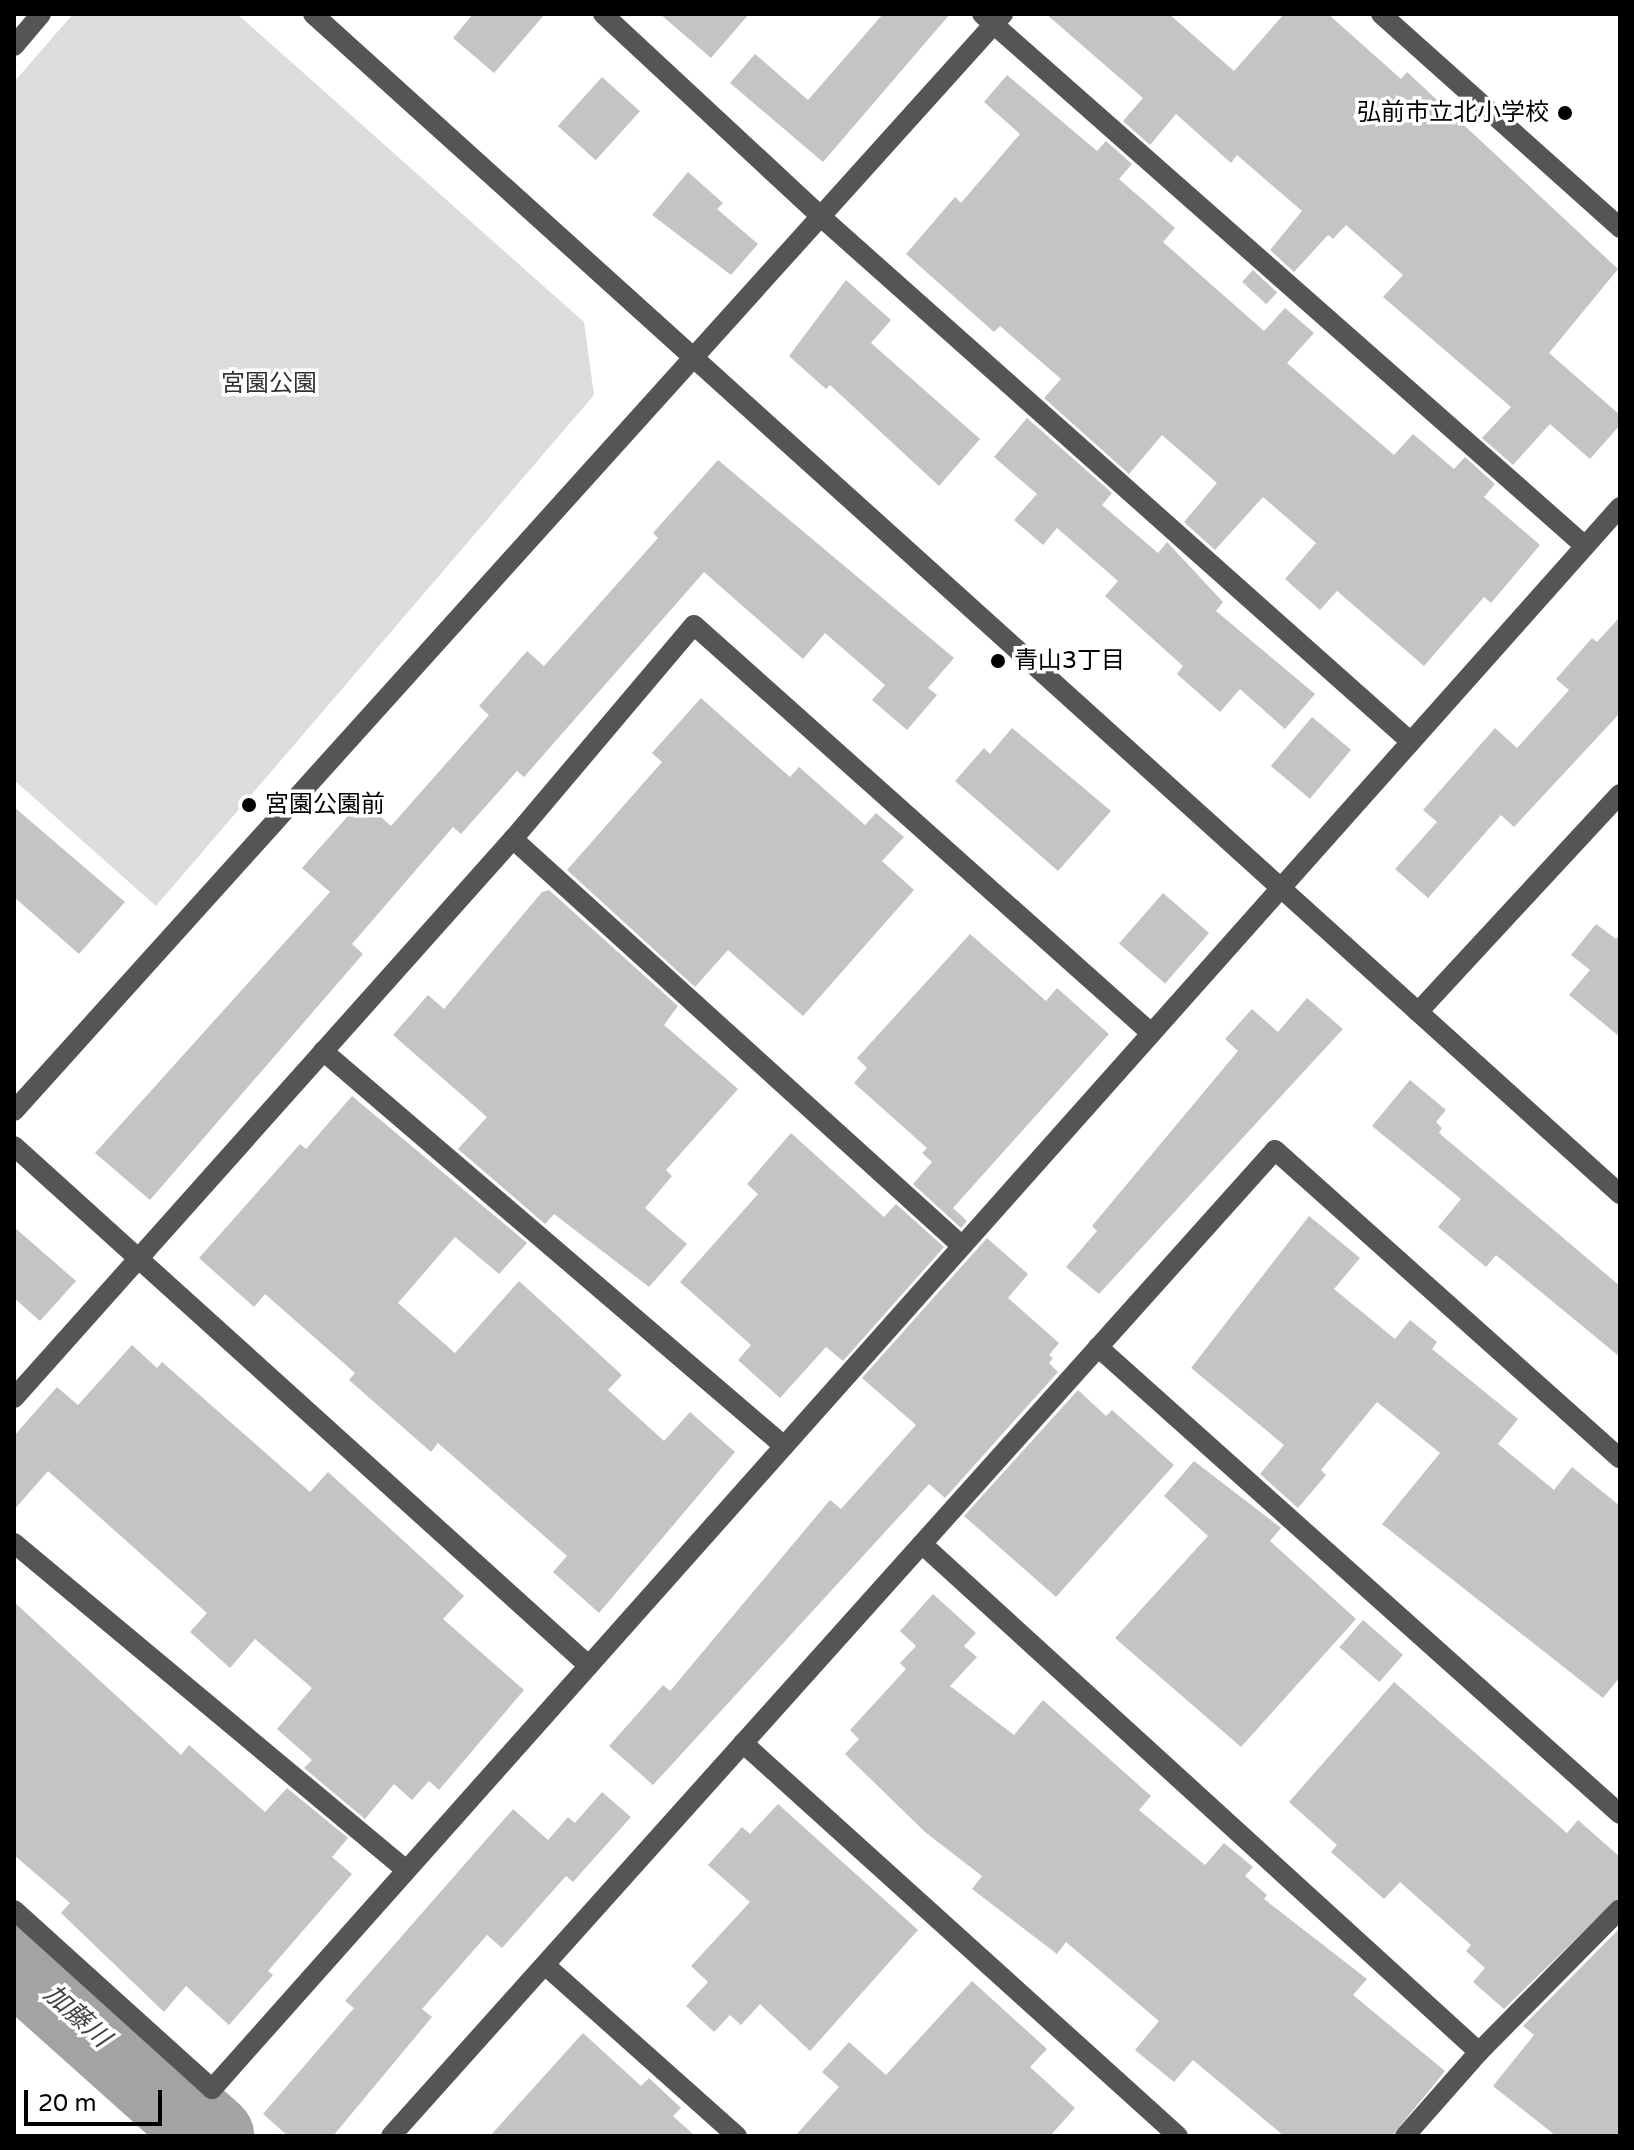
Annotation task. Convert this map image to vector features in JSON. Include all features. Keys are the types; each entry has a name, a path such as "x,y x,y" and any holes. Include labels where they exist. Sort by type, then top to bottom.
{"street":[{"path":"14,46 41,14"},
{"path":"313,14 1620,1194"},
{"path":"603,14 820,216 1411,742"},
{"path":"1381,14 1620,228"},
{"path":"14,1111 694,357 993,17 1585,546"},
{"path":"14,1910 212,2089 1620,507"},
{"path":"14,1398 513,839 694,625 1151,1033"},
{"path":"1418,1012 1620,794"},
{"path":"513,839 962,1246"},
{"path":"323,1051 784,1446"},
{"path":"14,1146 589,1666"},
{"path":"391,2136 1275,1150 1620,1458"},
{"path":"1098,1347 1620,1814"},
{"path":"14,1543 406,1870"},
{"path":"922,1544 1479,2052"},
{"path":"743,1743 1178,2136"},
{"path":"1405,2136 1479,2052 1620,1909"},
{"path":"545,1965 737,2136"}],"green space":[{"name":"宮園公園","path":"73,14 237,14 584,322 594,395 156,906 14,780 14,82"}],"building":[{"path":"473,14 545,14 494,73 453,38"},
{"path":"660,14 749,14 711,58"},
{"path":"883,14 950,14 823,162 730,83 755,54 808,100"},
{"path":"1046,14 1169,14 1234,71 1284,14 1328,14 1401,79 1407,72 1618,269 1549,353 1620,415 1620,425 1590,459 1550,424 1513,465 1482,438 1511,407 1383,297 1403,275 1346,225 1333,239 1328,235 1294,272 1270,250 1302,211 1237,155 1231,163 1176,114 1150,145 1123,121 1143,98"},
{"path":"1007,75 1097,151 1106,141 1132,164 1119,179 1175,228 1163,242 1264,331 1285,308 1314,333 1287,363 1394,455 1413,434 1454,469 1465,457 1495,484 1484,497 1540,545 1491,603 1484,597 1424,666 1337,591 1320,610 1285,579 1316,543 1263,497 1215,550 1184,522 1217,483 1162,435 1129,474 1044,398 1061,379 1000,326 994,332 906,254 955,197 961,203 1020,134 984,102"},
{"path":"602,77 640,111 596,160 558,126"},
{"path":"688,172 723,203 717,209 758,244 731,275 652,215"},
{"path":"1253,270 1277,293 1266,304 1242,282"},
{"path":"846,280 891,320 871,343 980,439 939,486 830,385 826,389 789,356"},
{"path":"1027,418 1112,493 1102,505 1158,553 1167,542 1223,602 1216,611 1315,694 1285,729 1240,689 1220,712 1177,674 1183,666 1105,596 1118,581 1057,528 1043,545 1014,520 1037,494 994,457"},
{"path":"718,460 954,658 928,688 937,695 907,730 872,700 885,685 825,633 803,659 704,572 524,777 517,771 461,834 453,827 352,944 363,954 150,1200 95,1153 330,892 302,868 362,800 391,826 489,715 479,706 527,651 544,666 658,538 653,533"},
{"path":"1620,617 1620,713 1514,827 1501,815 1428,898 1395,869 1437,822 1423,810 1495,728 1517,748 1569,690 1556,679 1592,638 1597,642"},
{"path":"701,698 790,777 799,767 865,825 876,813 904,837 882,861 914,890 803,1016 728,950 695,987 567,870 662,762 652,753"},
{"path":"1312,717 1351,750 1310,799 1271,766"},
{"path":"1012,728 1111,811 1058,871 955,781 984,748 990,754"},
{"path":"14,807 125,902 79,954 14,897"},
{"path":"549,890 678,1006 664,1025 738,1089 666,1170 672,1176 645,1208 687,1244 649,1287 554,1214 545,1224 458,1149 487,1117 393,1035 428,995 444,1009 542,892"},
{"path":"1163,893 1209,933 1165,984 1119,944"},
{"path":"1596,924 1616,939 1620,935 1620,1037 1569,995 1590,970 1571,955"},
{"path":"970,934 1046,1001 1057,988 1109,1034 953,1208 967,1221 961,1228 913,1184 932,1162 922,1153 927,1148 854,1083 867,1068 857,1058"},
{"path":"1307,998 1343,1029 1099,1294 1066,1267 1097,1231 1092,1226 1238,1051 1225,1039 1252,1009 1278,1032"},
{"path":"1410,1080 1446,1110 1436,1122 1442,1128 1439,1133 1620,1286 1620,1357 1496,1255 1486,1267 1438,1227 1461,1199 1372,1126"},
{"path":"352,1096 527,1243 499,1274 455,1237 398,1303 455,1353 519,1281 622,1375 608,1390 664,1441 690,1412 735,1452 599,1613 553,1572 567,1556 438,1443 431,1452 349,1380 355,1373 265,1294 254,1307 199,1258 300,1144 306,1149"},
{"path":"791,1133 884,1217 896,1204 944,1247 843,1361 826,1347 780,1398 738,1360 751,1345 680,1282 758,1194 747,1184"},
{"path":"1309,1216 1360,1258 1334,1289 1395,1339 1410,1320 1437,1342 1432,1349 1518,1419 1498,1444 1554,1490 1572,1467 1620,1506 1620,1677 1603,1698 1382,1524 1440,1453 1377,1402 1321,1470 1326,1475 1298,1508 1260,1474 1284,1445 1191,1368"},
{"path":"14,1227 76,1281 40,1321 14,1298"},
{"path":"987,1238 1028,1274 1008,1298 1059,1343 1049,1355 1053,1358 1049,1363 1058,1372 945,1498 929,1484 653,1785 609,1746 663,1685 670,1691 830,1500 841,1509 916,1425 862,1378"},
{"path":"132,1345 157,1368 162,1362 310,1492 328,1472 464,1596 443,1619 524,1690 439,1790 429,1781 412,1800 394,1784 365,1819 304,1768 312,1760 277,1729 312,1688 255,1639 230,1668 190,1632 207,1613 48,1471 14,1510 14,1436 57,1387 78,1405"},
{"path":"1078,1390 1106,1416 1112,1410 1174,1465 1056,1597 964,1516"},
{"path":"1194,1461 1281,1528 1270,1541 1356,1619 1241,1747 1115,1638 1208,1536 1164,1496"},
{"path":"933,1594 976,1633 964,1646 977,1657 950,1686 1014,1735 1043,1700 1151,1796 1139,1810 1205,1865 1224,1843 1253,1867 1245,1876 1267,1895 1264,1899 1367,1979 1353,1995 1445,2071 1392,2136 1284,2136 1193,2060 1174,2082 1135,2050 1159,2021 1066,1942 1057,1954 972,1889 982,1876 925,1832 845,1754 859,1739 850,1730 906,1669 900,1663 916,1646 900,1631"},
{"path":"14,1602 181,1755 189,1745 265,1812 287,1788 348,1838 332,1857 352,1874 268,1971 273,1975 229,2025 186,1986 164,2012 61,1913 70,1903 14,1855"},
{"path":"1363,1620 1403,1655 1379,1682 1339,1647"},
{"path":"1394,1682 1567,1833 1578,1820 1620,1857 1620,1896 1504,2009 1473,1982 1485,1968 1466,1951 1471,1945 1400,1882 1384,1899 1331,1852 1337,1845 1289,1802"},
{"path":"602,1792 631,1817 573,1882 566,1876 502,1948 487,1935 422,2009 432,2017 333,2136 288,2136 263,2114 354,2008 345,2001 513,1809 548,1840 568,1817 575,1823"},
{"path":"778,1804 918,1930 810,2051 760,2004 741,2025 730,2015 714,2032 686,2006 708,1982 691,1966 750,1902 708,1865 742,1827 750,1834"},
{"path":"1620,1928 1620,2136 1556,2136 1493,2086 1534,2035 1523,2026"},
{"path":"972,1981 1047,2049 1030,2067 1075,2108 1050,2136 795,2136 839,2087 822,2072 849,2042 886,2075"},
{"path":"583,2033 641,2086 649,2078 681,2108 673,2116 695,2136 490,2136"}],"waterway":[{"name":"加藤川","path":"14,1959 212,2136"}],"place":[{"name":"弘前市立北小学校","path":"1565,113"},
{"name":"青山3丁目","path":"998,661"},
{"name":"宮園公園前","path":"249,805"}]}
